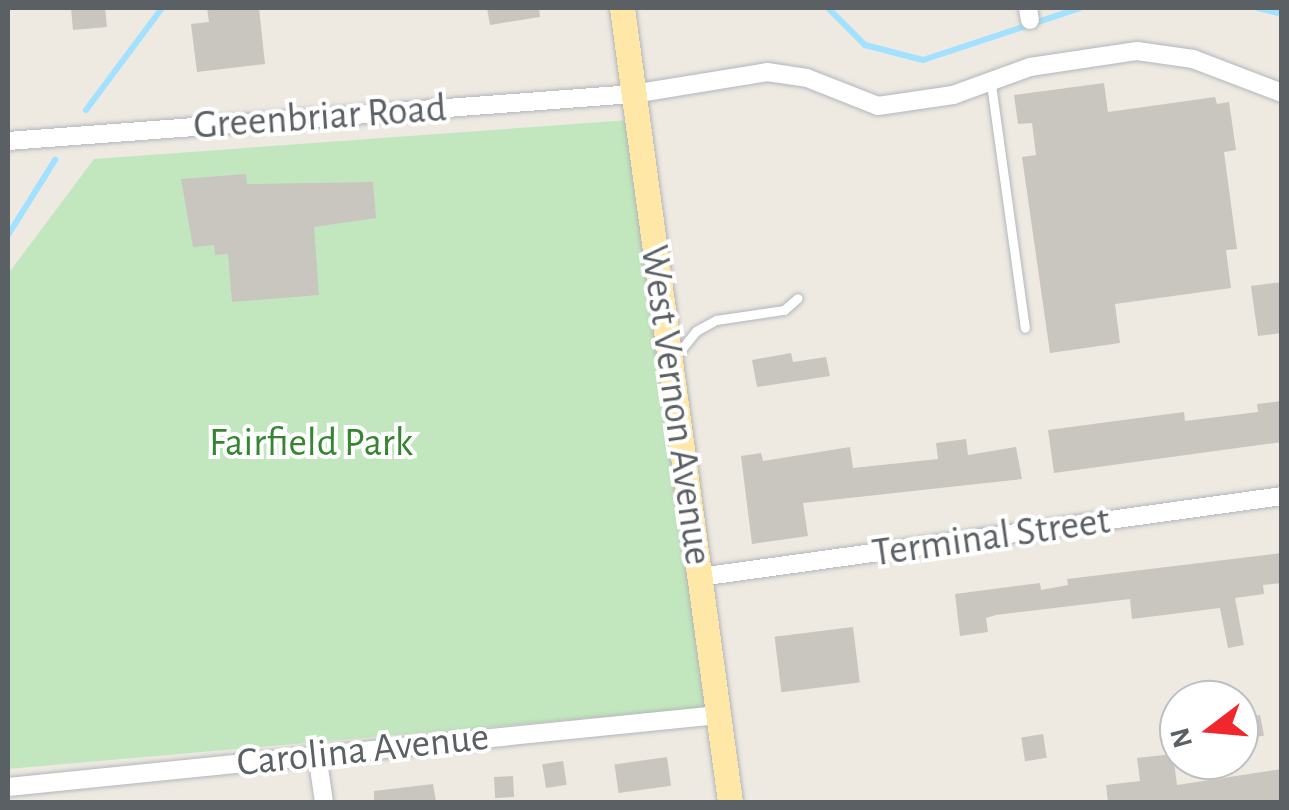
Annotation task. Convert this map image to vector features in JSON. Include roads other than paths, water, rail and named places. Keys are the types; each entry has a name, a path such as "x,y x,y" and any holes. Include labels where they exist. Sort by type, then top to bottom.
{"main road":[{"name":"West Vernon Avenue","path":"622,8 730,802"}],"street":[{"name":"Greenbriar Road","path":"8,140 633,94 767,72 807,78 878,106 991,84 1030,68 1162,51 1282,93"},
{"name":"Terminal Street","path":"700,577 1282,496"},
{"name":"Carolina Avenue","path":"8,787 718,716"},
{"path":"317,754 324,802"}],"lane":[{"path":"991,84 1025,328"},
{"path":"670,364 696,331 716,320 784,310 798,298"}],"waterway":[{"path":"86,110 162,8"},
{"path":"828,8 865,45 923,60 1080,8"},
{"path":"1258,8 1282,14"},
{"path":"8,235 55,160"}],"park label":[{"name":"Fairfield Park","path":"311,443"}]}
